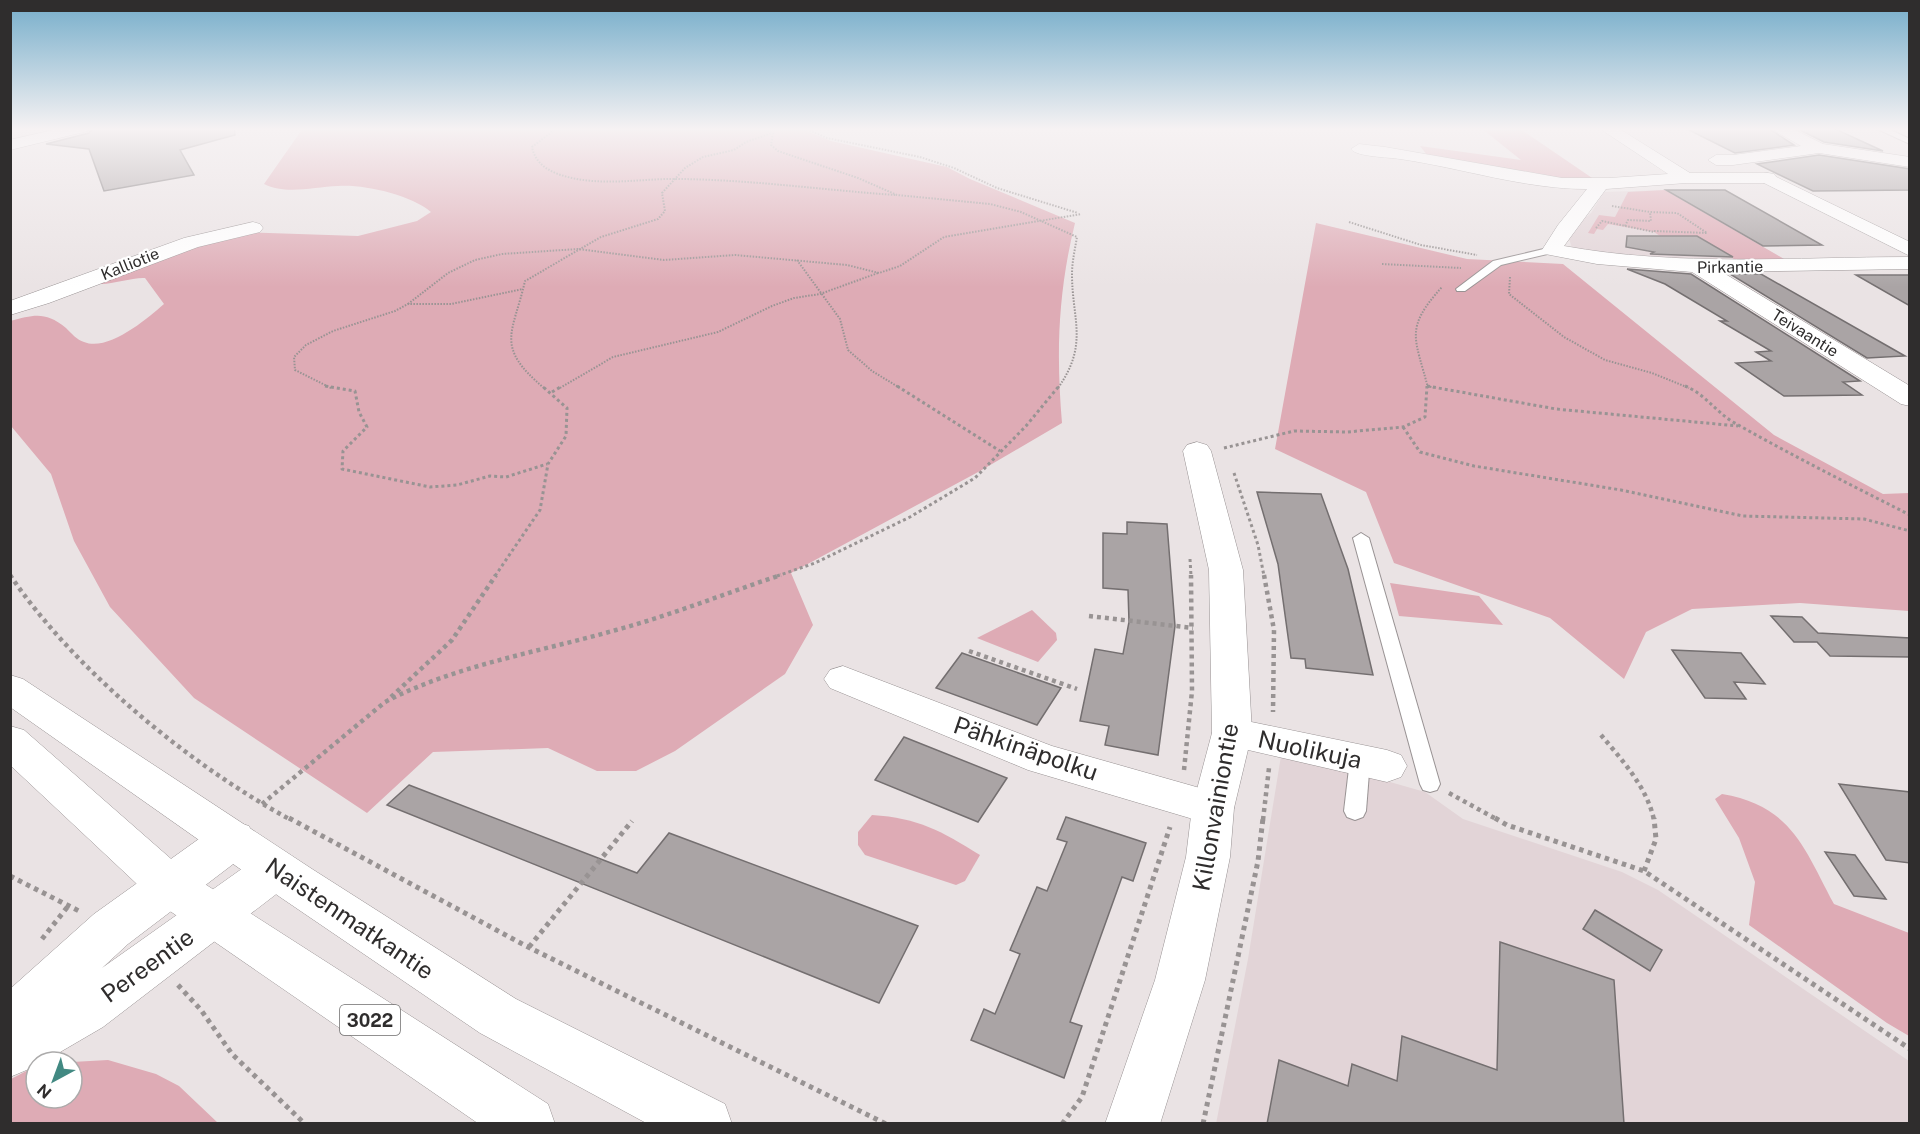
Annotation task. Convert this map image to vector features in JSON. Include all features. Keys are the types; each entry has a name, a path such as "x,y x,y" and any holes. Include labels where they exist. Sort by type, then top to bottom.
{"street":[{"path":"1560,181 1601,184 1645,181"},
{"path":"1774,181 1910,250"},
{"path":"1552,250 1565,229 1601,184"},
{"name":"Kalliotie","path":"10,308 62,291 193,240 253,228"},
{"name":"Pirkantie","path":"1552,250 1598,261 1910,263"},
{"name":"Teivaantie","path":"1695,263 1910,398"},
{"name":"Killonvainiontie","path":"1133,1123 1185,962 1208,857 1213,807 1233,733 1226,570 1198,456"},
{"name":"Pähkinäpolku","path":"843,679 1042,759 1213,807"},
{"name":"Naistenmatkantie","path":"10,688 276,869 498,1016 705,1124"},
{"name":"Nuolikuja","path":"1233,733 1374,763"},
{"name":"3022","path":"10,741 170,886 528,1124"},
{"path":"10,1024 111,929 233,839"},
{"name":"Pereentie","path":"10,1052 85,1010 276,869"}],"lane":[{"path":"1461,289 1497,263 1552,250"},
{"path":"1361,538 1430,784"},
{"path":"1356,811 1374,763"}],"path":[{"path":"262,804 385,702 452,640 540,510 548,464 566,436 567,408 552,392 526,373 514,354 510,336 525,281 602,237 658,219 665,211 662,193 675,181"},
{"path":"385,702 406,691 486,664 618,630 815,563 910,517 975,478 1026,426 1060,385 1075,355 1078,326 1072,274 1077,237 1021,212 990,204 703,181"},
{"path":"865,181 897,195"},
{"path":"552,392 613,357 718,332 794,298 820,294 900,266 944,237 1082,214 997,188 983,181"},
{"path":"1603,230 1596,228 1602,221 1654,232 1707,233 1677,213 1650,212 1620,207"},
{"path":"1625,226 1628,220 1651,221 1650,212"},
{"path":"1349,222 1443,250 1516,257"},
{"path":"548,464 506,477 490,476 456,485 430,487 342,469 343,451 367,427 359,412 355,391 327,387 305,378 295,370 294,357 306,345 333,331 395,311 408,304 448,273 475,260 511,253 578,249 664,260 735,255 847,265 879,273"},
{"path":"796,260 840,319 848,350 872,371 1000,451"},
{"path":"1382,264 1470,268 1497,263 1510,277 1509,294 1564,336 1605,360 1652,373 1698,391 1723,416 1910,515"},
{"path":"1198,456 1294,431 1347,432 1403,427 1425,417 1427,386 1414,332 1423,308 1445,284 1472,281"},
{"path":"408,304 451,304 524,289"},
{"path":"1427,386 1450,392 1556,409 1742,427"},
{"path":"1403,427 1420,452 1474,466 1579,483 1743,516 1864,519 1910,531"},
{"path":"10,574 26,598 89,669 172,741 262,804 529,947 886,1124"},
{"path":"1089,616 1193,628"},
{"path":"969,651 1077,689"},
{"path":"1601,735 1625,764 1643,792 1656,826 1655,848 1644,871"},
{"path":"1430,784 1507,825 1644,871 1910,1049"},
{"path":"529,947 632,821"}],"shaded area":[{"path":"266,181 975,181 1075,223 1065,274 1060,323 1059,372 1062,423 980,471 791,573 813,625 785,674 675,751 636,771 597,771 548,748 433,752 367,813 194,698 110,607 74,541 51,474 11,426 10,321 33,316 45,317 59,323 81,341 94,344 104,342 127,332 164,304 145,278 105,284 96,283 112,275 241,232 358,236 417,221 431,212 412,200 374,189 338,186 290,190 264,184"},
{"path":"1665,190 1784,259 1682,262 1625,259 1572,248 1567,232 1591,213 1604,192"},
{"path":"1665,190 1784,259 1734,259 1703,239 1660,236 1654,232 1608,224 1603,230 1597,229 1594,234 1588,233 1599,215 1615,217 1628,192"},
{"path":"1316,223 1467,259 1563,264 1774,435 1883,494 1909,493 1909,611 1800,603 1692,609 1646,632 1624,679 1550,618 1394,563 1366,492 1275,449"},
{"path":"1390,583 1479,596 1503,625 1399,616"},
{"path":"1032,610 1056,633 1057,640 1038,662 977,638"},
{"path":"1281,756 1306,758 1425,792 1463,819 1622,872 1658,890 1909,1061 1909,1123 1216,1124 1248,959"},
{"path":"1722,794 1765,808 1780,819 1804,848 1834,904 1909,933 1909,1036 1887,1023 1749,925 1755,882 1739,838 1715,799"},
{"path":"872,815 903,819 929,827 980,855 965,881 956,885 865,855 858,845 858,832"},
{"path":"108,1060 156,1074 179,1086 218,1123 11,1124 11,1079 24,1072 24,1110 84,1110 84,1061"}],"building":[{"path":"100,181 161,181 104,191"},
{"path":"1792,181 1910,181 1910,190 1813,191"},
{"path":"1666,190 1725,190 1822,245 1763,246"},
{"path":"1627,236 1697,236 1733,257 1650,254 1654,252 1626,247"},
{"path":"1627,269 1691,274 1860,381 1843,382 1862,395 1784,396 1736,363 1771,361 1756,352 1771,351 1720,321 1727,321 1665,284"},
{"path":"1730,274 1761,274 1905,356 1867,358"},
{"path":"1856,275 1910,275 1910,306"},
{"path":"1257,492 1321,494 1348,569 1373,675 1306,668 1305,659 1291,658 1278,564"},
{"path":"1127,522 1167,524 1175,626 1158,755 1105,745 1109,726 1080,721 1095,649 1123,654 1129,622 1128,590 1103,588 1103,533 1127,534"},
{"path":"1771,616 1802,617 1818,633 1910,638 1910,657 1830,656 1817,642 1794,642"},
{"path":"1672,650 1741,653 1765,684 1734,682 1746,699 1705,698"},
{"path":"962,653 1061,688 1037,725 936,688"},
{"path":"904,737 1007,778 978,822 875,780"},
{"path":"1839,784 1910,792 1910,863 1886,860"},
{"path":"409,785 637,873 669,833 918,926 879,1003 387,805"},
{"path":"1066,817 1146,843 1133,881 1122,877 1070,1022 1082,1026 1064,1078 971,1040 984,1009 995,1014 1020,954 1010,950 1037,887 1047,891 1067,842 1057,839"},
{"path":"1825,852 1855,855 1886,899 1854,896"},
{"path":"1595,910 1662,950 1650,971 1583,929"},
{"path":"1500,942 1614,980 1624,1124 1267,1124 1279,1060 1348,1086 1352,1064 1397,1081 1402,1036 1497,1070"}]}
